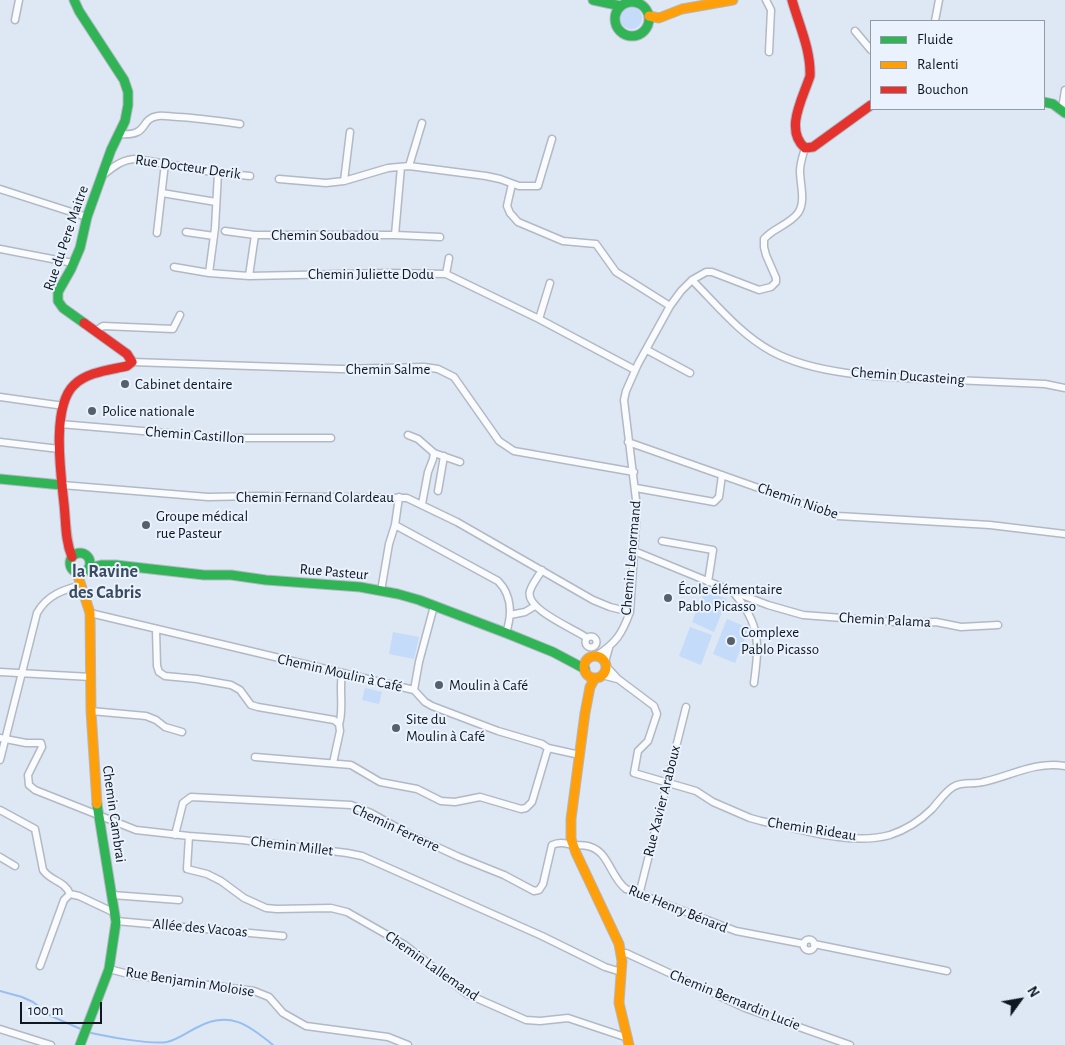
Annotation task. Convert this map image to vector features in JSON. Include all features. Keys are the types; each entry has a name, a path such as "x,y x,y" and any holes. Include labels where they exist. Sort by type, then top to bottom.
{"main road":[{"name":"Rue du Pere Maitre","path":"74,0 79,11 124,80 128,92 128,105 124,121 101,177 80,248 58,292 58,301 63,308 127,354 132,362"},
{"path":"649,16 658,18 682,9 734,0"},
{"path":"792,0 810,68 794,129 798,142 804,148 818,144 870,106"},
{"path":"596,1 621,6"},
{"path":"596,1 615,14"},
{"path":"646,30 649,16 644,3 633,1 621,6 615,14 615,25 622,34 632,37 642,33 666,19 676,11"},
{"path":"1045,102 1054,104 1063,111"},
{"path":"81,583 85,568 72,570 70,565 75,555 68,544 62,486 59,449 60,424 64,406 70,389 78,380 128,366 132,362"},
{"path":"0,479 62,486"},
{"name":"Rue Pasteur","path":"75,555 86,555 85,568 101,564 360,588 398,594 554,652 591,672"},
{"name":"Chemin Cambrai","path":"81,583 90,613 91,712 98,816 112,895 116,932 109,969 81,1043"},
{"path":"591,672 605,664 596,656 591,672 570,831 572,844 619,944 621,953 620,1003 628,1042"}],"street":[{"path":"15,20 19,0"},
{"path":"766,0 771,10 769,52"},
{"path":"935,20 939,0"},
{"path":"855,30 870,49"},
{"path":"1063,111 1065,90"},
{"path":"118,134 136,134 141,131 148,120 158,116 240,124"},
{"path":"409,166 422,123"},
{"path":"344,181 350,132"},
{"path":"279,179 326,183 344,181 370,172 409,166 486,176 512,184 538,186 552,139"},
{"path":"692,280 706,272 712,272 759,290 774,285 776,278 766,255 764,240 772,232 788,223 799,212 802,195 800,169 804,148"},
{"name":"Rue Docteur Derik","path":"101,177 126,159 250,176"},
{"path":"157,233 165,163"},
{"name":"Chemin Soubadou","path":"395,235 401,167"},
{"path":"210,273 218,173"},
{"path":"512,184 507,206 513,217 552,238 573,243 586,242 596,244 616,272 670,306"},
{"path":"0,189 88,217"},
{"path":"162,193 216,202"},
{"name":"Chemin Soubadou","path":"225,231 255,235 395,235 440,237"},
{"path":"186,232 214,236"},
{"name":"Chemin Soubadou","path":"249,276 255,235"},
{"path":"0,249 73,263"},
{"path":"446,274 449,258"},
{"name":"Chemin Juliette Dodu","path":"174,267 210,273 249,276 389,272 446,274 539,319 635,370"},
{"name":"Chemin Lenormand","path":"596,656 609,648 618,638 630,612 637,508 624,400 635,370 670,306 681,290 692,280"},
{"name":"Chemin Ducasteing","path":"692,280 752,339 771,351 790,359 856,375 1045,384 1065,388"},
{"path":"539,319 550,283"},
{"path":"95,330 103,326 173,329 180,315"},
{"path":"647,350 690,373"},
{"name":"Chemin Salme","path":"132,362 341,369 424,367 438,369 454,377 499,442 514,451 634,472"},
{"path":"0,397 64,406"},
{"name":"Chemin Castillon","path":"60,424 226,438 331,438"},
{"path":"408,435 418,439 434,453 460,462"},
{"path":"0,442 59,449"},
{"name":"Chemin Niobe","path":"628,442 838,516 990,525 1065,534"},
{"path":"422,504 434,453"},
{"path":"438,491 444,456"},
{"path":"636,488 714,502 719,497 722,475"},
{"name":"Chemin Fernand Colardeau","path":"62,486 208,497 407,498 457,522 601,604 630,612"},
{"path":"381,591 399,497"},
{"path":"395,525 498,581 507,594 510,615 506,633"},
{"path":"662,541 713,550 708,582"},
{"name":"Chemin Palama","path":"634,551 754,600 803,615 908,623 936,622 961,626 998,625"},
{"path":"542,570 529,596 535,606 587,638"},
{"path":"0,760 3,739 37,613 48,598 81,583"},
{"path":"734,592 749,612 756,633 758,653 754,683"},
{"path":"749,612 754,600"},
{"path":"414,690 419,662 434,606"},
{"path":"510,615 525,612 535,606"},
{"name":"Chemin Moulin à Café","path":"90,613 414,690 425,702 432,706 498,731 542,744 548,748 580,756"},
{"path":"156,629 157,666 159,672 165,676 230,685 237,688 254,706 334,720 339,724"},
{"name":"Chemin Lenormand","path":"605,664 609,648"},
{"path":"605,664 618,679"},
{"path":"0,672 90,677"},
{"path":"591,672 618,679"},
{"path":"333,763 340,731 342,674"},
{"name":"Chemin Rideau","path":"618,679 654,706 657,714 648,741 638,751 634,773 696,791 713,802 750,818 844,838 890,835 924,816 948,792 959,784 983,782 1015,771 1031,768 1065,766"},
{"name":"Rue Xavier Araboux","path":"639,895 686,707"},
{"path":"91,712 146,716 156,720 165,727 182,732"},
{"name":"Chemin Millet","path":"3,739 42,744 28,775 27,780 30,786 98,816 136,830 242,840 362,856 542,936 605,967 621,972"},
{"path":"255,757 333,763 356,767 380,782 416,789 441,800 455,802 480,797 521,809 526,808 532,802 548,748"},
{"name":"Chemin Ferrerre","path":"175,835 183,803 188,798 195,796 351,805 459,857 504,875 534,891 539,890 543,884 552,846 558,842 572,844"},
{"path":"0,810 35,830 43,870 47,875 67,887 70,894"},
{"name":"Chemin Lallemand","path":"189,836 187,868 222,881 248,900 272,909 339,909 405,945 476,999 526,1020 540,1021 568,1018 628,1042"},
{"name":"Rue Henry Bénard","path":"572,844 590,846 599,851 620,884 626,889 736,931 804,944 805,949 810,951 813,949 814,944 947,971"},
{"path":"0,857 15,866"},
{"path":"70,894 79,896 115,917"},
{"path":"40,966 64,900 70,894"},
{"path":"112,895 180,900"},
{"name":"Allée des Vacoas","path":"115,917 284,936"},
{"name":"Chemin Bernardin Lucie","path":"621,953 626,953 745,1008 850,1045"},
{"name":"Rue Benjamin Moloise","path":"109,969 132,975 254,991 269,997 283,1013 306,1026 388,1038 408,1045"},
{"path":"0,1028 51,1045"}],"shaded area":[{"path":"631,7 639,10 642,18 639,26 631,29 623,26 620,18 623,10"},
{"path":"705,590 727,599 714,632 692,622"},
{"name":"Complexe Pablo Picasso","path":"727,619 749,628 735,663 713,654"},
{"path":"690,627 712,635 701,665 679,656"},
{"path":"393,632 419,637 414,659 389,654"},
{"path":"365,688 382,692 379,704 362,700"}],"waterway":[{"path":"0,991 33,1002 51,1016 83,1030"},
{"path":"87,1032 116,1038 160,1043 175,1039 209,1022 229,1020 238,1022 256,1031 273,1045"}],"traffic: fast":[{"path":"74,0 79,11 124,80 128,92 125,121 111,150 87,217 80,248 58,292 58,301 63,308 84,323"},
{"path":"593,0 621,6"},
{"path":"632,2 639,3 644,7 648,12 649,19 648,26 644,31 639,35 632,36 625,35 620,31 616,26 615,19 616,12 620,7 625,3 632,2"},
{"path":"1045,102 1053,104 1065,113"},
{"path":"0,479 62,485"},
{"path":"80,553 87,556 90,563 87,570 80,573 73,570 70,563 73,556 80,553"},
{"path":"89,568 101,565 116,565 204,575 231,575 266,580 360,587 398,594 506,633 553,652 585,669"},
{"path":"80,1045 109,969 116,922 97,804"}],"traffic: slow":[{"path":"649,16 659,18 682,9 733,0"},
{"path":"77,573 90,613 91,711 97,804"},
{"path":"595,656 605,663 606,667 599,677 595,678 585,671 584,667 591,657 595,656"},
{"path":"595,678 590,687 585,713 571,819 571,839 619,944 622,961 619,1003 629,1045"}],"traffic: jam":[{"path":"792,0 807,47 810,66 810,76 797,114 796,132 799,141 805,148 813,147 870,106"},
{"path":"72,557 67,538 60,459 59,442 62,409 67,395 79,381 99,372 127,366 132,362 127,354 84,323"}],"place":[{"name":"Cabinet dentaire","path":"125,384"},
{"name":"Police nationale","path":"92,411"},
{"name":"Groupe médical rue Pasteur","path":"146,525"},
{"name":"École élémentaire Pablo Picasso","path":"668,598"},
{"name":"Complexe Pablo Picasso","path":"731,641"},
{"name":"Moulin à Café","path":"439,685"},
{"name":"Site du Moulin à Café","path":"396,728"}],"district":[{"name":"la Ravine des Cabris","path":"105,582"}]}
